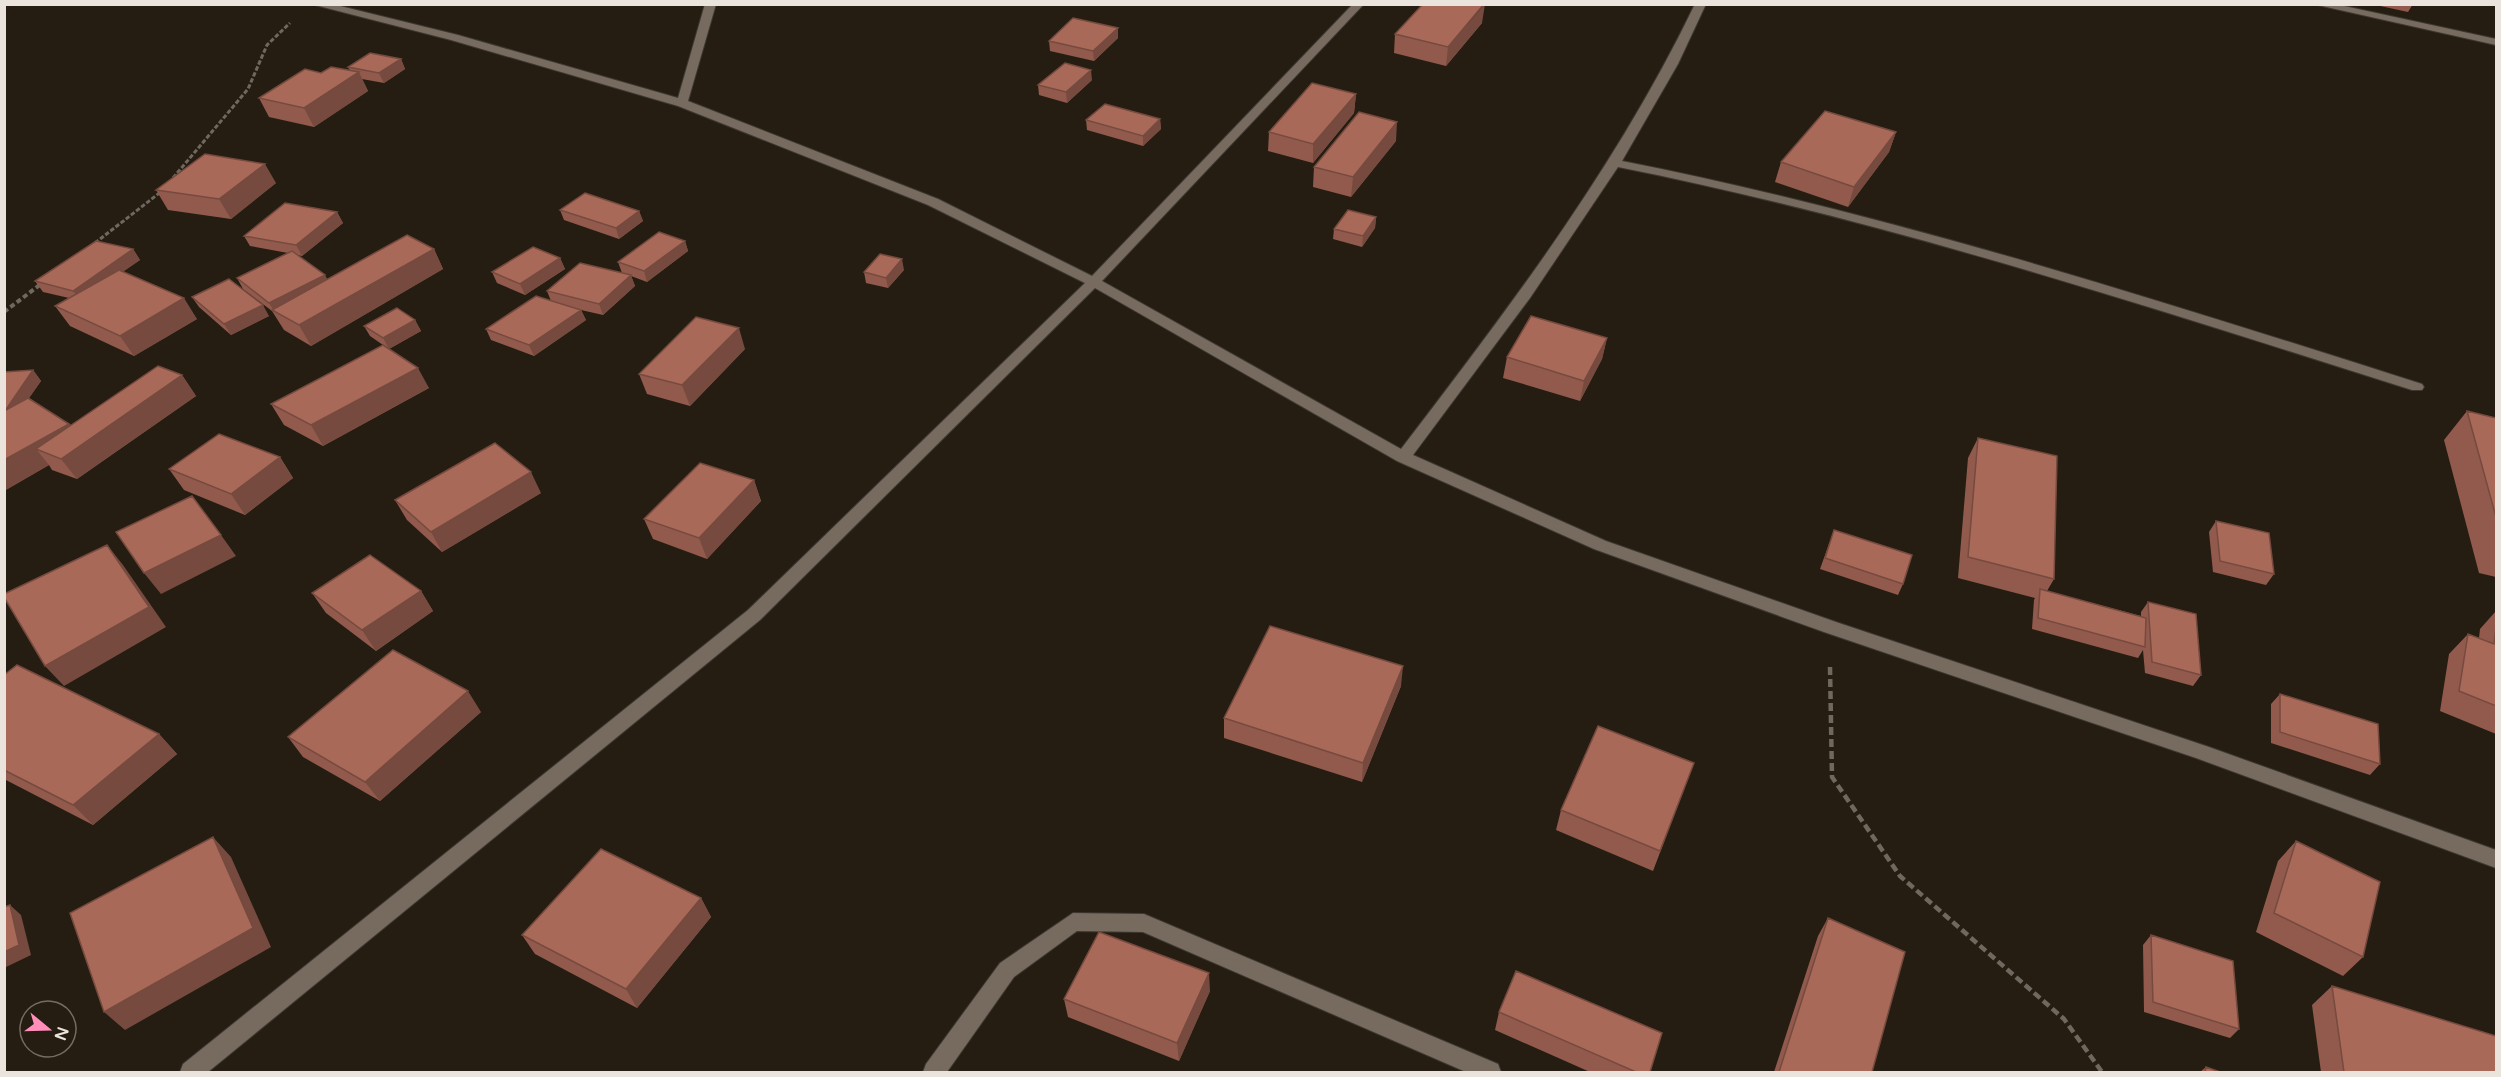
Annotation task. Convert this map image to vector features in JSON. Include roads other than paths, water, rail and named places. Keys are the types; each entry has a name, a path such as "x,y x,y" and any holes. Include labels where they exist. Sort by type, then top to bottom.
{"street":[{"path":"316,4 454,37 682,103 933,202 1094,282 1403,457 1600,545 1830,627 2202,752 2496,859"},
{"path":"682,103 711,4"},
{"path":"190,1072 754,615 1094,282 1359,4"},
{"path":"1403,457 1506,323 1615,163 1684,43 1701,4"},
{"path":"2318,4 2496,42"},
{"path":"1615,163 1710,180 1939,239 2417,387"},
{"path":"934,1072 1007,970 1073,922 1144,922 1490,1072"}]}
